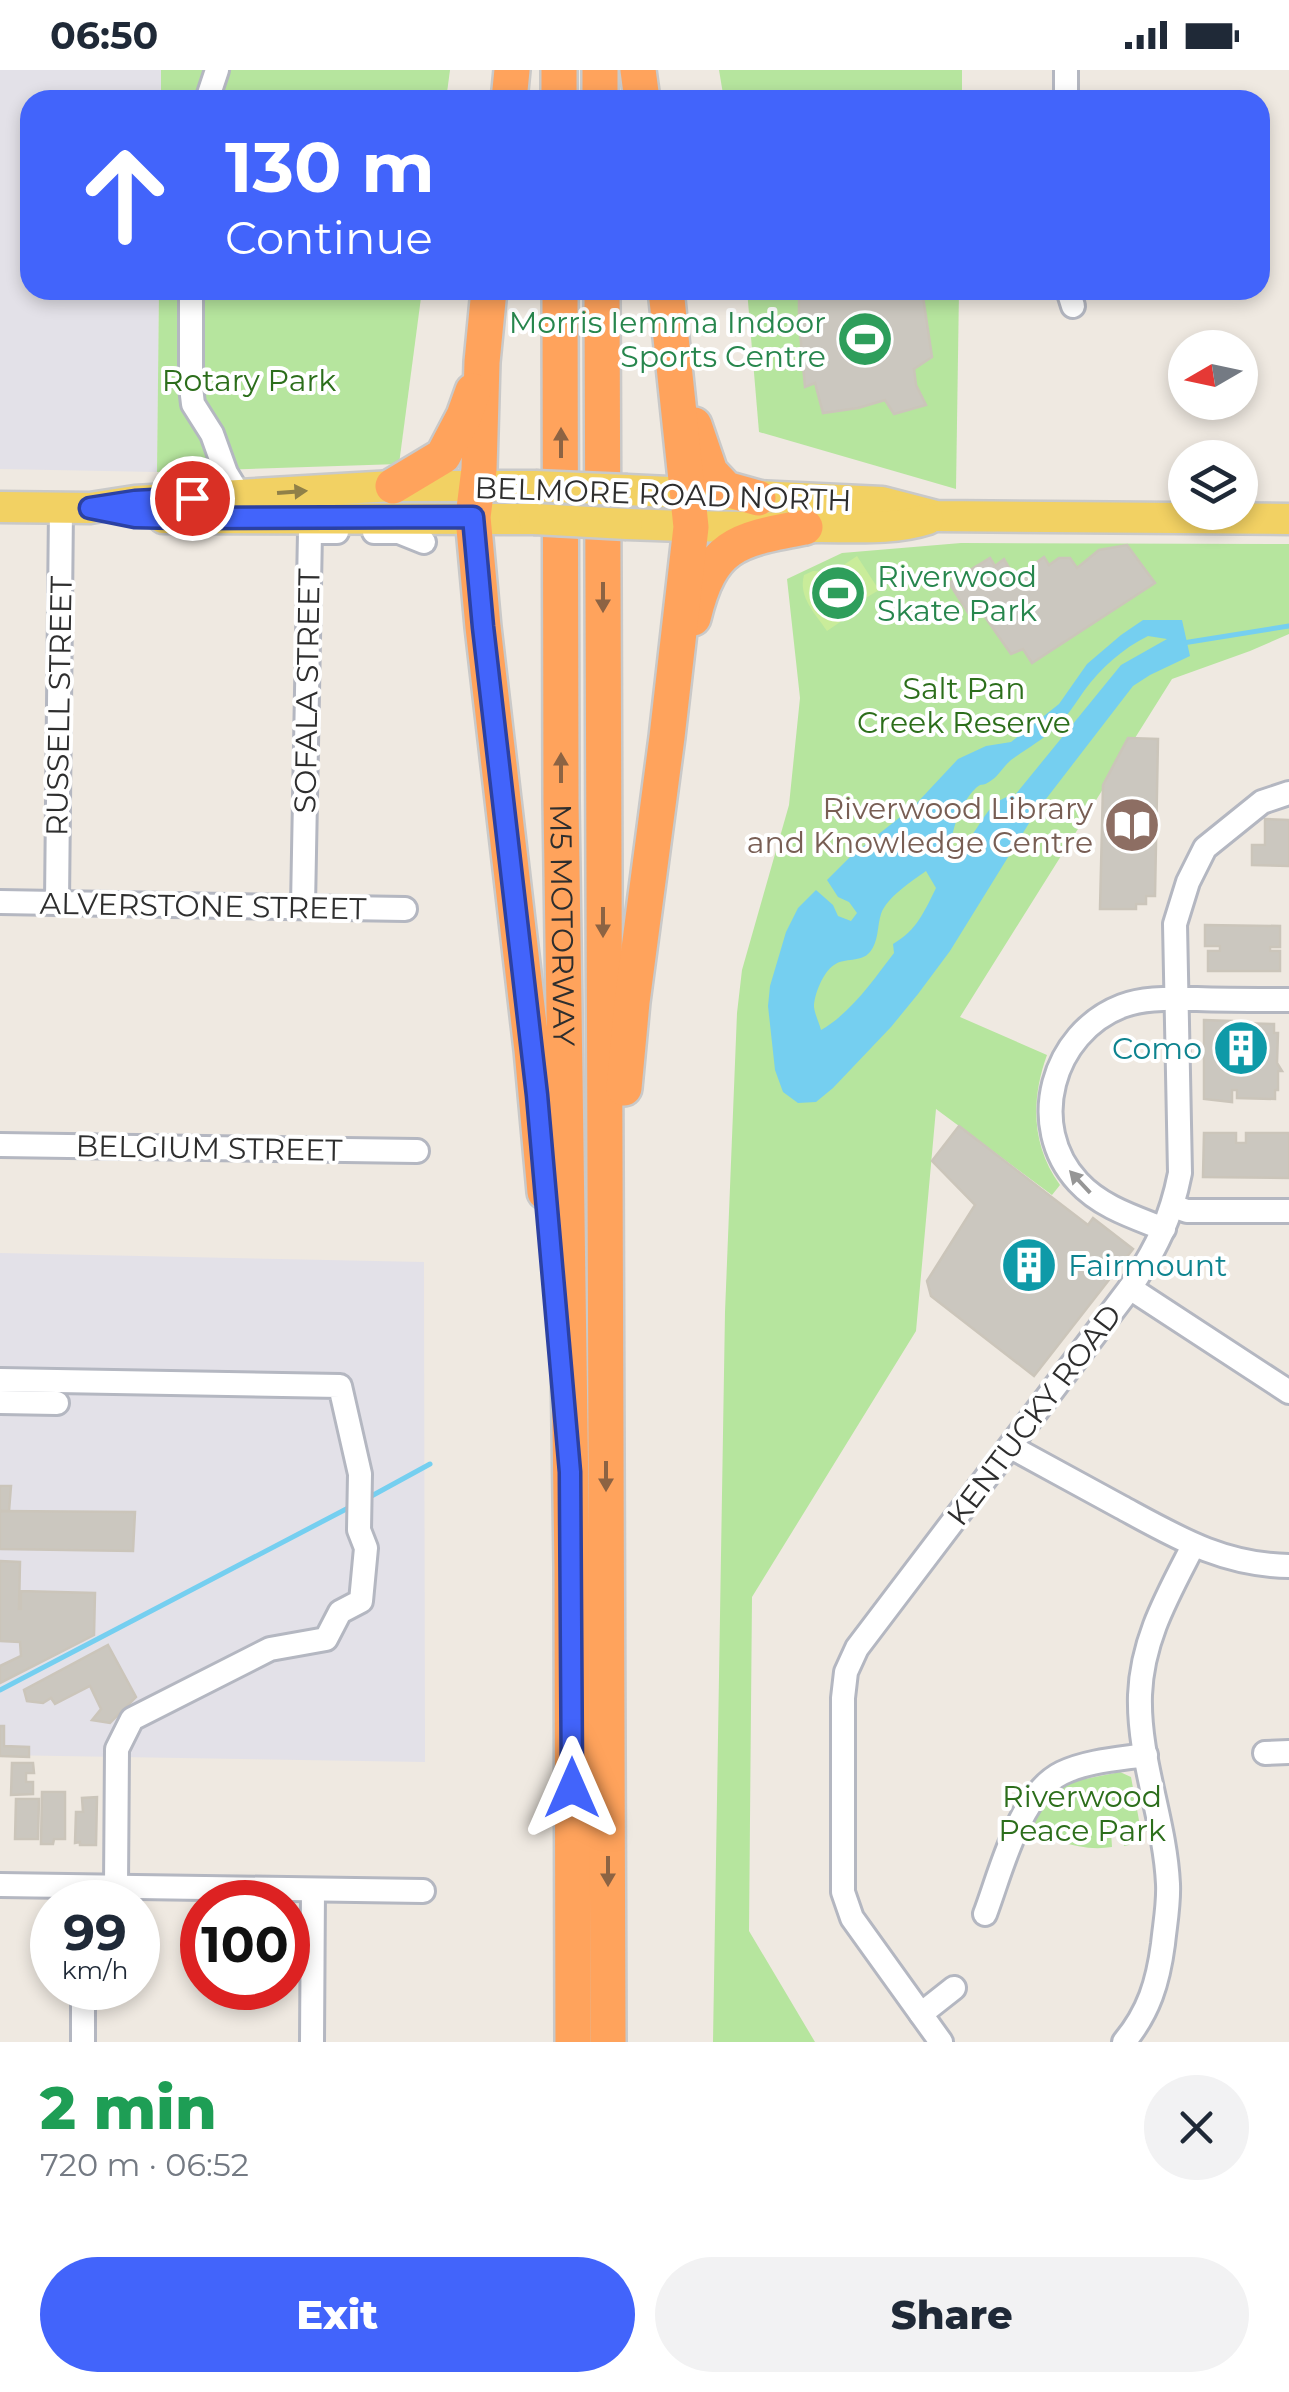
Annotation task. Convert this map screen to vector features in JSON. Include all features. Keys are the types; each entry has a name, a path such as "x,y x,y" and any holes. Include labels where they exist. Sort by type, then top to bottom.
{"highway":[{"path":"489,300 475,501 483,627 537,1095 570,1472"},
{"name":"M5 MOTORWAY","path":"560,300 574,2042"},
{"name":"M5 MOTORWAY","path":"602,300 608,2042"},
{"path":"606,1378 632,1002 666,737 689,511 667,300"},
{"path":"393,486 443,456 464,416 482,362"},
{"path":"675,368 710,472 726,489 758,498"},
{"path":"666,737 701,589 720,557 744,540 805,527"}],"main road":[{"name":"BELMORE ROAD NORTH","path":"0,507 76,508 393,486 475,501 534,519 627,524 758,498 882,502 936,516 1289,519"},
{"name":"BELMORE ROAD NORTH","path":"76,508 135,517 183,518 475,501 535,486 627,490 689,511 805,527 910,525 936,516"}],"street":[{"path":"192,300 193,404 240,496"},
{"path":"192,498 210,474 214,440"},
{"name":"RUSSELL STREET","path":"56,903 76,508"},
{"name":"SOFALA STREET","path":"303,906 310,532 399,532 424,542"},
{"name":"KENTUCKY ROAD","path":"941,2042 852,1918 844,1892 846,1672 857,1648 1150,1259 1173,1206 1180,1173 1175,924 1188,882 1206,848 1262,802 1289,793"},
{"name":"ALVERSTONE STREET","path":"0,902 405,909"},
{"path":"1164,1230 1100,1201 1078,1182 1058,1152 1051,1102 1053,1085 1067,1050 1088,1026 1128,1004 1152,1000 1289,1000"},
{"name":"BELGIUM STREET","path":"0,1145 417,1150"},
{"path":"1173,1206 1187,1211 1289,1211"},
{"path":"1130,1288 1289,1392"},
{"path":"0,1380 340,1386 360,1474 360,1530 366,1548 362,1602 340,1612 326,1639 270,1649 132,1718 117,1748 116,1880"},
{"path":"0,1402 57,1404"},
{"path":"1011,1447 1193,1546 1240,1561 1289,1566"},
{"path":"1124,2042 1147,2009 1157,1981 1168,1894 1140,1698 1144,1656 1156,1617 1193,1546"},
{"path":"985,1914 1020,1821 1049,1781 1078,1768 1146,1755"},
{"path":"0,1884 30,1888"},
{"path":"160,1887 422,1891"},
{"path":"312,2042 314,1890"},
{"path":"921,2014 954,1988"},
{"path":"83,2010 83,2042"}],"shaded area":[{"path":"0,70 161,70 161,90 20,90 20,300 159,300 157,472 0,469"},
{"path":"0,1253 424,1262 425,1762 0,1755"}],"green space":[{"path":"161,70 450,70 447,90 161,90"},
{"path":"719,70 962,70 962,90 722,90"},
{"name":"Rotary Park","path":"159,300 421,300 399,464 157,472"},
{"path":"748,300 959,300 956,489 759,432"},
{"name":"Salt Pan Creek Reserve","path":"961,543 1289,544 1289,634 1172,679 960,1017 1047,1055 1038,1088 1037,1122 1043,1154 1060,1185 1052,1195 936,1109 916,1331 752,1597 749,1931 815,2042 713,2042 725,1312 737,1013 742,970 789,805 800,698 787,579 842,553"},
{"name":"Riverwood Skate Park","path":"857,556 879,590 849,608 852,614 827,631 805,598 804,575 813,571 833,572"},
{"name":"Riverwood Peace Park","path":"1120,1772 1131,1777 1143,1842 1124,1846 1122,1831 1111,1832 1112,1847 1089,1848 1056,1840 1024,1826 1057,1788"}],"water":[{"path":"1143,620 1182,620 1190,656 1133,686 1036,812 950,951 918,994 833,1088 816,1102 798,1103 783,1092 775,1070 768,1006 786,932 798,908 816,890 833,905 838,916 851,921 857,913 849,902 838,897 827,880 914,806 958,759 986,746 1011,742 1059,704 1087,664","holes":["1148,636 1167,639 1121,665 1015,795 993,806 967,841 949,853 957,819 975,789 992,780 1011,760 1055,728 1105,667","926,871 936,888 919,920 893,944 894,953 861,995 821,1030 814,1002 826,973 838,963 862,958 870,952 884,908"]}],"building":[{"name":"Morris Iemma Indoor Sports Centre","path":"799,300 923,300 932,357 914,369 916,385 926,405 894,414 885,400 823,413 815,383 805,387"},
{"path":"1127,545 1155,583 1032,663 1023,649 1011,654 983,614 972,619 949,583 990,558 995,566 1004,559 1015,578 1044,557 1049,565 1059,558 1070,558 1077,568 1099,550"},
{"path":"1128,738 1158,739 1155,896 1146,896 1146,904 1136,904 1136,909 1100,909 1103,785"},
{"path":"1265,819 1289,820 1289,866 1252,865 1252,845 1265,845"},
{"path":"1205,925 1280,926 1280,947 1270,947 1270,951 1280,951 1280,971 1208,971 1208,951 1220,951 1220,946 1205,946"},
{"name":"Como","path":"1204,1020 1232,1021 1232,1028 1239,1028 1239,1023 1274,1024 1274,1033 1278,1033 1277,1063 1282,1071 1278,1071 1275,1099 1237,1098 1237,1090 1232,1090 1232,1102 1204,1099"},
{"name":"Fairmount","path":"959,1126 1088,1225 1093,1218 1133,1249 1034,1376 931,1296 927,1281 975,1205 932,1161"},
{"name":"Como","path":"1204,1133 1236,1133 1236,1143 1246,1143 1246,1133 1289,1133 1289,1178 1203,1177"},
{"path":"0,1486 11,1486 9,1511 0,1511"},
{"path":"0,1511 135,1512 133,1551 0,1549"},
{"path":"0,1561 20,1562 19,1609 21,1591 95,1593 94,1635 0,1683 0,1666 21,1656 20,1642 0,1641"},
{"path":"108,1645 136,1697 110,1723 92,1720 101,1709 90,1686 55,1704 51,1698 43,1703 27,1701 24,1690"},
{"path":"0,1726 4,1726 4,1746 29,1747 29,1757 0,1756"},
{"path":"12,1763 33,1763 34,1773 26,1773 26,1782 33,1782 33,1794 11,1795"},
{"path":"42,1792 65,1792 65,1839 54,1839 53,1844 41,1844"},
{"path":"97,1797 96,1845 75,1843 76,1812 83,1812 82,1798"},
{"path":"16,1799 39,1799 38,1839 15,1839"}],"waterway":[{"path":"1183,643 1289,626"},
{"path":"366,1499 430,1464"},
{"path":"0,1690 352,1506"}],"place":[{"name":"Morris Iemma Indoor Sports Centre","path":"865,339"},
{"name":"Riverwood Skate Park","path":"838,593"},
{"name":"Riverwood Library and Knowledge Centre","path":"1132,825"},
{"name":"Como","path":"1241,1048"},
{"name":"Fairmount","path":"1029,1265"}],"route":[{"path":"192,498 90,508 135,517 473,517 537,1095 570,1472 572,1788"}]}
